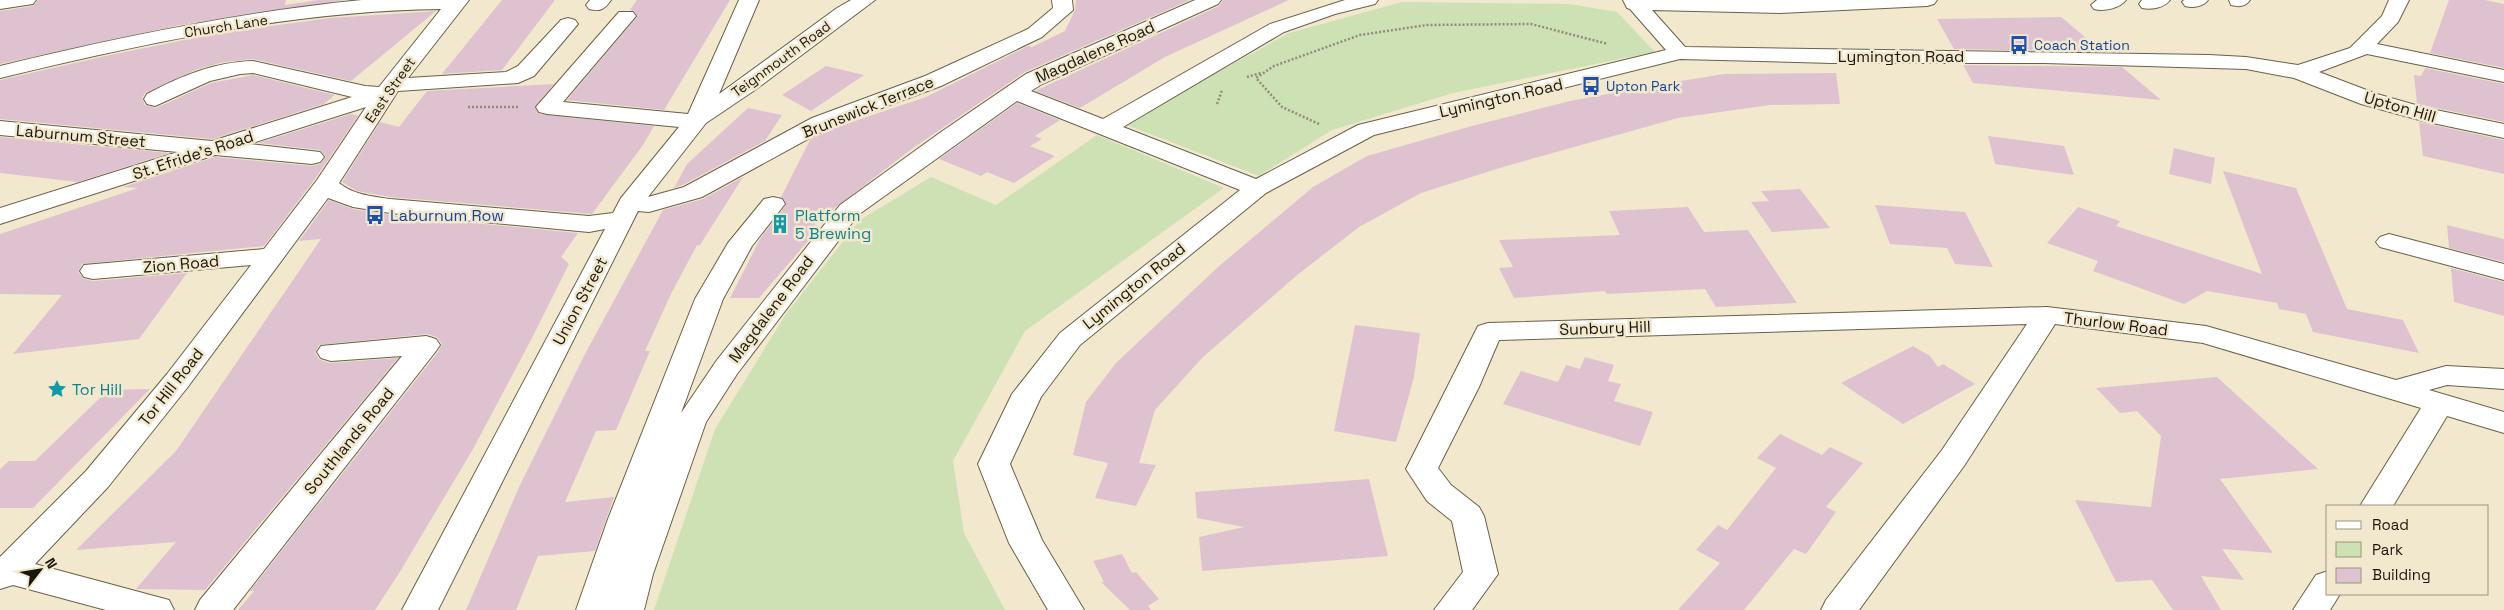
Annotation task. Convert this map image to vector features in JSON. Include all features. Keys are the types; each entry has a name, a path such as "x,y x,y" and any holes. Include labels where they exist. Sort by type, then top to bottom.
{"street":[{"path":"0,3 26,0"},
{"name":"Union Street","path":"420,610 601,263 626,211 696,120 749,0"},
{"name":"Teignmouth Road","path":"696,120 747,85 844,12 865,0"},
{"name":"Magdalene Road","path":"626,610 636,574 691,421 727,367 849,210 1024,86 1211,0"},
{"path":"1106,127 1277,28 1328,10 1368,0"},
{"path":"1634,2 1780,7 1927,0"},
{"name":"Lymington Road","path":"1066,610 1026,543 994,464 1027,394 1070,339 1257,188 1366,130 1667,56 2045,57 2209,61 2246,64 2299,72 2357,52 2391,18 2399,0"},
{"name":"Church Lane","path":"0,72 96,49 291,15 389,4 457,2"},
{"name":"East Street","path":"326,184 388,89 457,2"},
{"path":"1634,2 1667,56"},
{"path":"1062,5 1047,49 1024,86 1106,127 1257,188"},
{"name":"Brunswick Terrace","path":"626,211 693,192 820,124 933,81 1035,33 1062,5"},
{"path":"547,107 626,16"},
{"path":"155,99 197,76 240,66 253,67 366,93 388,89 510,78 526,71 568,24"},
{"path":"2362,47 2504,76"},
{"name":"Upton Hill","path":"2299,72 2369,99 2424,114 2504,132"},
{"name":"St. Efride's Road","path":"0,216 220,148 388,89"},
{"path":"547,107 696,120"},
{"name":"Laburnum Street","path":"0,128 312,157"},
{"path":"326,184 339,194 353,200 390,206 589,224 626,211"},
{"name":"Tor Hill Road","path":"4,573 97,479 176,381 269,256 326,184"},
{"path":"594,610 624,518 709,299 741,243 773,204"},
{"path":"2389,242 2504,272"},
{"name":"Zion Road","path":"94,271 269,256"},
{"name":"Thurlow Road","path":"1839,610 1953,458 2047,315 2206,335 2504,423"},
{"name":"Sunbury Hill","path":"1452,610 1481,574 1467,516 1439,493 1422,469 1464,387 1488,332 2047,315"},
{"name":"Southlands Road","path":"213,610 426,345 331,352"},
{"path":"2396,390 2446,375 2504,379"},
{"path":"2377,505 2438,404"},
{"path":"4,573 156,610"},
{"path":"2311,610 2326,587"}],"path":[{"path":"1356,135 1314,123 1282,107 1256,78 1274,66 1360,35 1426,26 1531,24 1628,49 1667,56"},
{"path":"467,107 547,107"}],"green space":[{"path":"1402,2 1569,4 1617,12 1655,52 1453,93 1332,130 1259,176 1124,124 1289,33"},
{"path":"1097,135 1224,188 1025,331 953,461 964,533 1005,610 654,610 715,429 786,314 860,220 931,177 996,205"}],"building":[{"path":"38,0 286,0 285,5 318,0 345,0 180,25 0,64 0,11 33,6"},
{"path":"502,0 555,0 502,70 442,74"},
{"path":"637,0 730,0 664,110 567,100 637,17 634,11 630,10"},
{"path":"1076,0 1190,0 1025,72 913,148 814,224 820,227 759,298 730,298 760,239 786,205 781,197 810,140 828,130 926,97 1028,46 1032,47 1065,31 1075,10"},
{"path":"1223,0 1289,0 1165,57 1080,108 1035,91 1219,6"},
{"path":"2449,0 2485,0 2504,4 2504,68 2430,53"},
{"path":"436,11 351,81 253,59 224,62 198,69 145,93 142,98 145,105 156,108 211,83 253,75 335,95 324,104 212,139 0,119 0,80 219,33 330,18"},
{"path":"2061,17 2103,52 1954,49 1937,19"},
{"path":"1963,65 2122,67 2161,100 1973,83"},
{"path":"826,66 864,75 811,111 782,95"},
{"path":"2425,68 2504,84 2504,122 2417,104 2414,75 2421,76"},
{"path":"1836,73 1840,104 1770,105 1678,118 1503,167 1421,193 1359,227 1296,276 1202,358 1155,410 1139,463 1156,465 1136,506 1095,498 1108,463 1073,455 1086,402 1116,363 1218,267 1313,187 1367,156 1468,127 1570,101 1656,85 1724,74"},
{"path":"554,84 535,106 539,114 654,126 643,145 592,214 390,197 357,191 342,182 380,122 399,127 427,91"},
{"path":"1017,103 1060,120 1035,136 1042,139 1030,146 1055,156 1014,183 987,172 981,176 939,159"},
{"path":"748,108 782,115 765,141 674,188 687,164"},
{"path":"351,114 358,116 315,179 264,246 82,264 78,272 84,279 93,281 187,273 139,339 13,354 62,295 0,294 0,234 138,188 123,187 215,157 312,166 320,164 326,157 320,150 258,143"},
{"path":"2419,122 2504,140 2504,174 2423,156"},
{"path":"1988,136 2064,146 2074,175 1995,164"},
{"path":"0,137 169,153 78,182 0,173"},
{"path":"2174,148 2215,158 2211,184 2169,174"},
{"path":"2223,171 2296,188 2347,309 2403,320 2419,353 2313,332 2306,314 2279,309 2277,303 2207,291 2184,304 2093,271 2098,261 2047,243 2078,207 2120,221 2116,226 2262,274"},
{"path":"743,177 700,245 697,245 671,294 645,351 650,351 616,430 596,431 565,502 614,497 595,551 538,556 516,610 466,610 520,485 585,354 663,210 703,199"},
{"path":"1800,189 1830,228 1772,232 1751,202 1769,201 1761,191"},
{"path":"329,200 353,209 390,215 578,233 561,257 569,264 473,449 375,610 238,610 254,591 250,591 438,352 442,344 437,337 427,334 319,345 315,353 320,360 330,363 398,358 205,590 136,589 176,542 76,550 176,451 321,239 299,241"},
{"path":"1875,205 1965,212 1993,267 1955,264 1947,248 1890,244"},
{"path":"1688,207 1704,232 1748,230 1797,303 1716,307 1705,289 1607,294 1605,291 1514,298 1499,268 1513,267 1499,240 1620,235 1609,211"},
{"path":"2447,225 2504,239 2504,262 2449,248"},
{"path":"2451,268 2504,282 2504,316 2454,302"},
{"path":"1355,325 1420,333 1414,377 1396,442 1334,431"},
{"path":"1913,346 1930,356 1938,367 1943,364 1975,384 1903,424 1841,383"},
{"path":"1585,357 1614,365 1608,381 1621,384 1614,401 1653,412 1640,446 1503,404 1521,371 1558,382 1566,365 1580,369"},
{"path":"2217,377 2318,469 2220,479 2273,553 2222,549 2244,580 2201,576 2221,610 2173,610 2152,580 2116,582 2075,500 2151,507 2161,436 2137,411 2120,413 2096,388"},
{"path":"150,389 33,508 0,508 0,469 9,461 35,461 108,390"},
{"path":"1780,434 1822,455 1830,447 1863,463 1826,507 1836,512 1806,554 1794,549 1744,610 1678,610 1720,563 1696,550 1718,525 1727,530 1776,468 1757,458"},
{"path":"1369,479 1388,556 1202,571 1199,537 1244,527 1197,518 1195,492"},
{"path":"1122,554 1132,573 1136,572 1159,599 1148,606 1151,610 1130,610 1101,582 1104,582 1093,561"}],"place":[{"name":"Coach Station","path":"2019,45"},
{"name":"Upton Park","path":"1591,86"},
{"name":"Laburnum Row","path":"375,215"},
{"name":"Platform 5 Brewing","path":"780,224"},
{"name":"Tor Hill","path":"57,389"}]}
